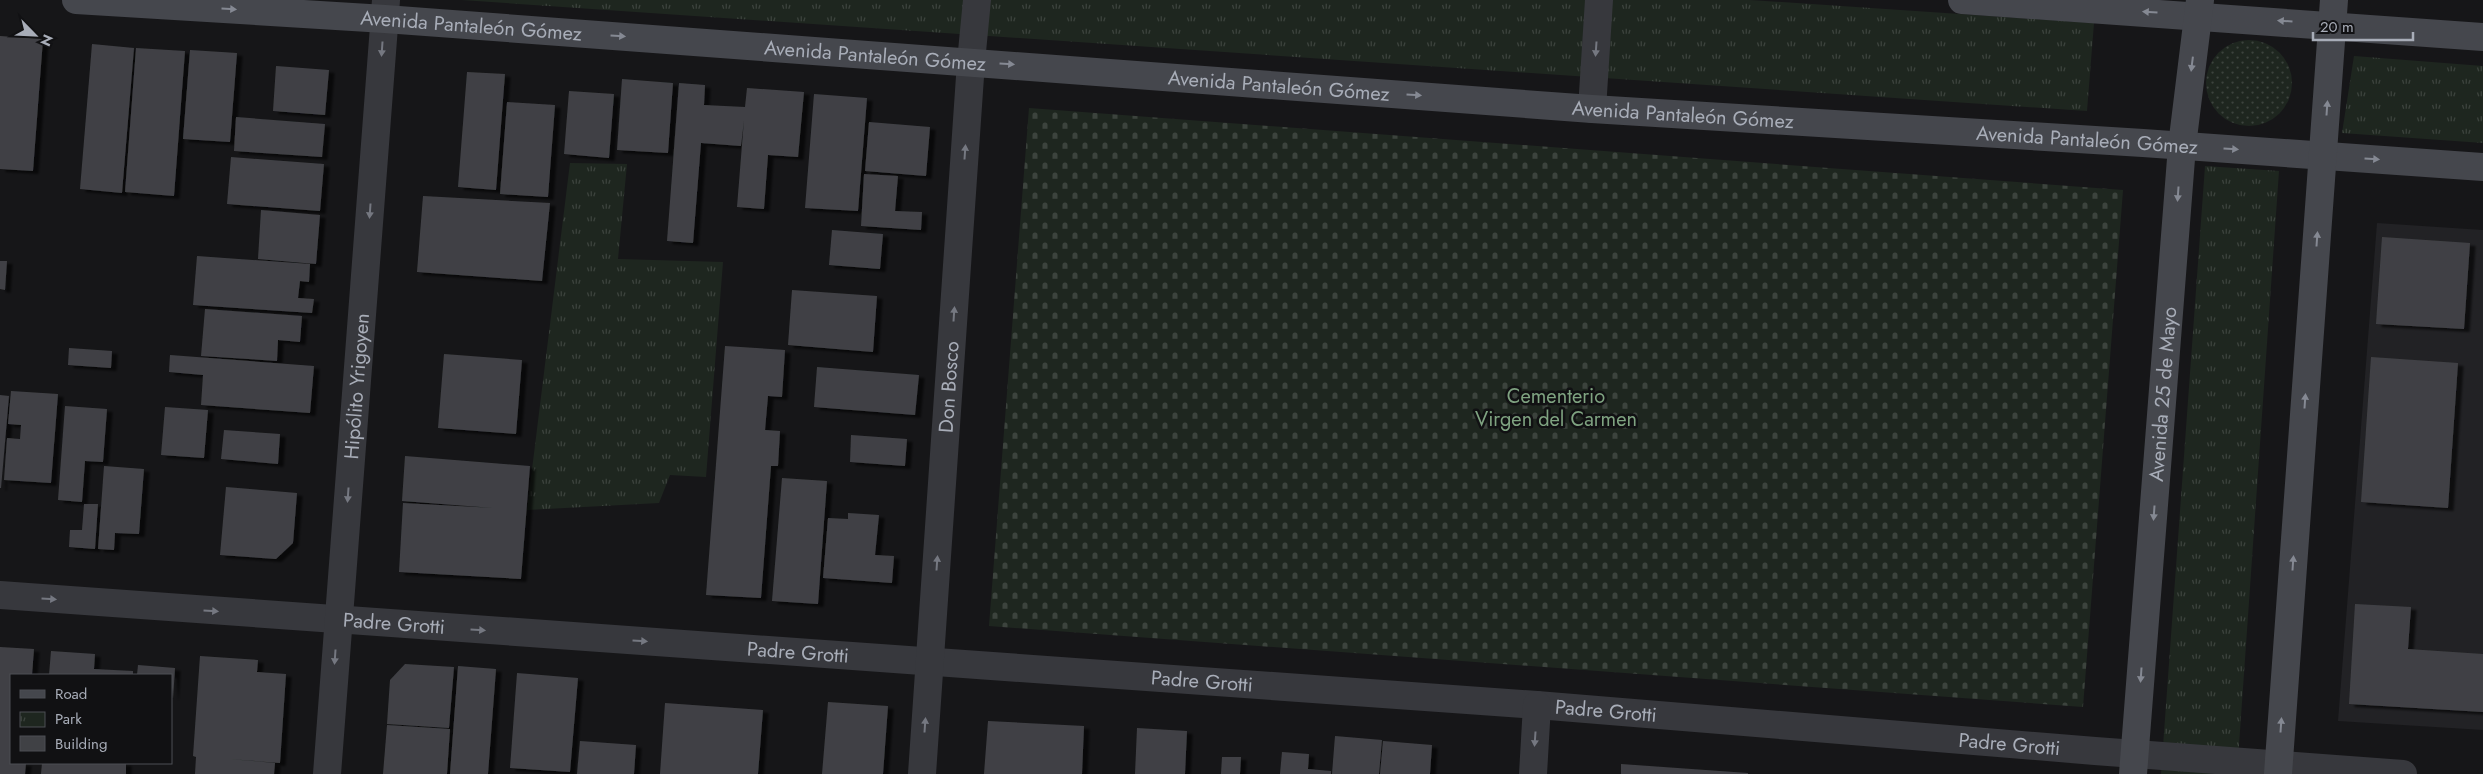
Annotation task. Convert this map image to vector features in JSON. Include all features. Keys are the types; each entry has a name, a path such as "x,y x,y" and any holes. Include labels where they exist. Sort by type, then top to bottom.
{"main road":[{"name":"Avenida Pantaleón Gómez","path":"76,0 386,9 971,62 1592,109 2483,167"},
{"path":"1962,0 2334,12 2483,37"},
{"name":"Avenida 25 de Mayo","path":"2134,764 2182,146 2200,8"},
{"path":"2278,770 2334,12"}],"street":[{"name":"Don Bosco","path":"922,774 971,62 977,0"},
{"path":"1592,109 1599,0"},
{"name":"Hipólito Yrigoyen","path":"327,774 386,9"},
{"name":"Padre Grotti","path":"0,595 930,660 1537,705 2134,764 2402,774"},
{"path":"1533,774 1537,705"}],"shaded area":[{"path":"2377,223 2483,230 2483,730 2338,721"}],"green space":[{"path":"462,0 1750,0 2094,23 2087,111"},
{"path":"2241,40 2257,40 2266,43 2280,52 2289,66 2292,83 2289,100 2280,114 2266,123 2257,126 2241,126 2225,119 2213,107 2206,91 2206,75 2213,59 2225,47"},
{"path":"2354,56 2483,66 2483,143 2342,133"},
{"name":"Cementerio Virgen del Carmen","path":"1029,108 2123,190 2083,707 989,626"},
{"path":"570,163 627,164 618,259 723,262 706,477 670,475 659,503 527,510"},
{"path":"2205,166 2279,171 2237,774 2161,774"}],"building":[{"path":"0,36 43,39 33,171 0,169"},
{"path":"92,44 134,48 122,193 80,189"},
{"path":"136,48 185,51 174,196 125,192"},
{"path":"190,50 237,53 230,142 183,139"},
{"path":"276,66 329,70 325,115 273,111"},
{"path":"467,72 505,74 496,190 458,187"},
{"path":"622,79 673,83 668,153 617,150"},
{"path":"679,83 705,85 704,105 745,107 747,88 804,92 798,157 768,155 764,209 737,207 744,120 741,146 701,143 693,243 667,241"},
{"path":"569,91 614,94 609,158 564,154"},
{"path":"814,94 867,98 858,211 805,208"},
{"path":"507,102 555,105 548,197 500,194"},
{"path":"236,117 325,124 322,157 234,151"},
{"path":"869,122 930,127 926,176 865,171"},
{"path":"231,157 324,164 320,211 227,204"},
{"path":"864,174 898,176 895,211 922,212 921,230 861,226"},
{"path":"423,196 550,203 542,281 417,272"},
{"path":"261,210 320,215 316,264 258,259"},
{"path":"832,230 883,234 880,269 829,265"},
{"path":"2382,237 2470,243 2464,329 2376,324"},
{"path":"197,256 310,264 309,282 300,281 298,298 314,299 312,313 193,305"},
{"path":"0,261 7,261 5,290 0,289"},
{"path":"792,290 877,296 873,352 788,345"},
{"path":"205,309 302,316 300,342 278,340 277,361 201,356"},
{"path":"725,346 785,350 782,397 768,396 765,430 780,431 778,466 771,466 761,598 706,595"},
{"path":"69,348 112,351 111,368 68,365"},
{"path":"444,354 522,360 516,434 438,428"},
{"path":"170,355 314,366 310,413 201,405 203,375 169,372"},
{"path":"2371,357 2458,363 2448,508 2361,502"},
{"path":"817,367 919,375 915,415 814,407"},
{"path":"11,391 58,394 51,483 4,480 7,438 20,439 21,425 8,424"},
{"path":"0,395 9,396 1,488 0,488"},
{"path":"65,406 107,409 103,462 85,461 82,502 58,500"},
{"path":"165,407 208,410 204,458 161,455"},
{"path":"224,430 280,434 278,464 221,459"},
{"path":"851,435 907,439 905,466 850,462"},
{"path":"405,456 530,466 521,579 399,572 403,503 494,508 402,501"},
{"path":"104,466 144,469 139,534 115,533 114,550 98,549"},
{"path":"782,478 827,481 818,604 772,601"},
{"path":"226,487 297,493 293,543 276,559 220,555"},
{"path":"84,504 98,504 95,549 69,547 70,530 82,530"},
{"path":"848,513 879,515 875,555 894,556 892,583 823,578 828,518 848,519"},
{"path":"2355,604 2411,607 2408,649 2483,654 2483,712 2349,704"},
{"path":"0,647 34,649 32,674 10,674 10,764 26,764 25,774 0,774"},
{"path":"51,651 95,654 94,669 133,671 133,674 49,674"},
{"path":"200,656 258,660 257,672 286,674 280,763 229,759 275,763 274,774 195,774 196,757 193,756"},
{"path":"405,664 454,667 449,728 387,724 390,680"},
{"path":"138,665 175,668 173,699 172,674 137,674"},
{"path":"458,666 496,669 488,774 450,774"},
{"path":"517,673 578,678 570,772 510,768"},
{"path":"828,702 888,706 883,774 822,774"},
{"path":"665,703 763,710 758,774 660,774"},
{"path":"988,721 1084,726 1082,774 984,774"},
{"path":"387,725 450,729 447,774 383,774"},
{"path":"1137,728 1187,731 1185,774 1135,774"},
{"path":"1335,736 1382,740 1379,774 1332,774"},
{"path":"580,741 636,745 634,774 577,774"},
{"path":"1383,741 1432,745 1430,774 1380,774"},
{"path":"1282,752 1309,754 1308,769 1331,771 1331,774 1280,774"},
{"path":"1222,757 1241,757 1240,774 1221,774"},
{"path":"42,764 126,764 126,774 41,774"},
{"path":"1621,764 1748,773 1748,774 1621,774"}]}
